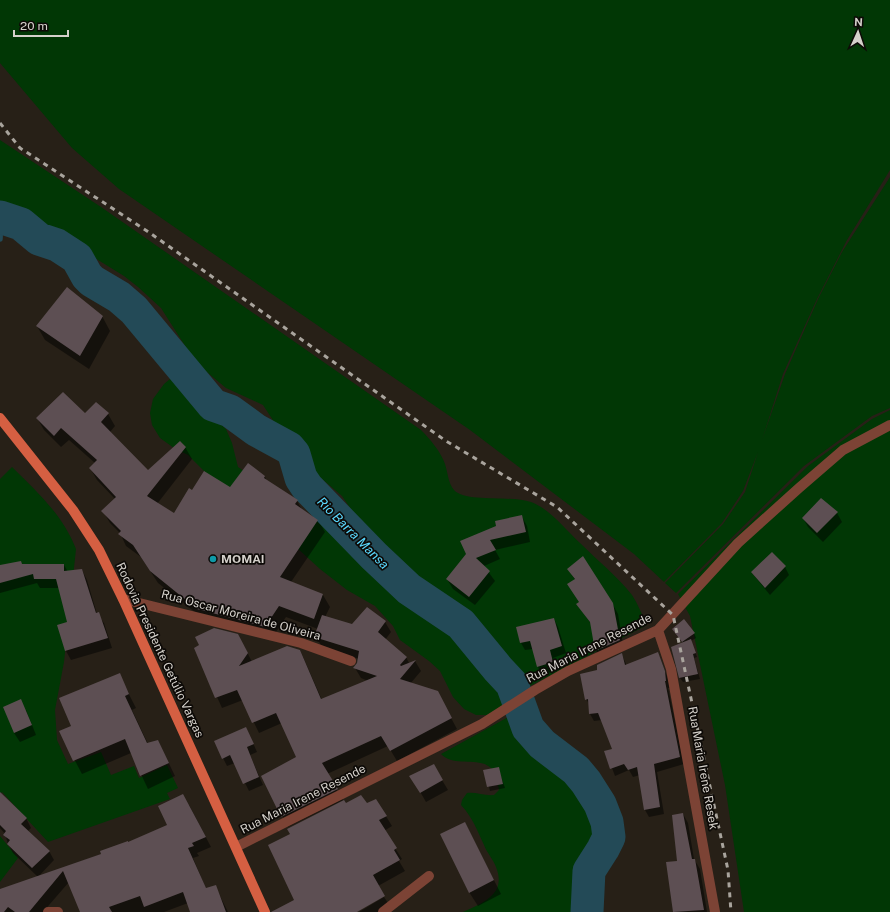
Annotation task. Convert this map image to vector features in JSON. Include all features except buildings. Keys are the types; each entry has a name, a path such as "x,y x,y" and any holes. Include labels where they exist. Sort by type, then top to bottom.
{"main road":[{"name":"Rodovia Presidente Getúlio Vargas","path":"0,418 73,510 98,550 123,599 265,912"}],"street":[{"name":"Rua Maria Irene Resende","path":"236,847 489,720 535,690 568,671 658,630 738,543 799,488 843,450 879,429 890,425"},
{"name":"Rua Oscar Moreira de Oliveira","path":"123,599 301,643 351,661"},
{"name":"Rua Maria Irene Resek","path":"658,630 671,669 715,912"},
{"path":"383,912 429,876"},
{"path":"48,912 58,912"}],"green space":[{"path":"0,0 890,0 890,170 847,240 817,299 783,374 762,440 785,374 818,299 842,252 890,177 890,408 872,416 804,466 676,593 665,583 723,524 745,492 758,452 743,491 722,523 664,582 634,554 470,430 119,189 72,148 0,63"},
{"path":"0,140 101,207 421,430 441,455 450,484 454,490 460,494 478,498 522,500 538,505 545,510 626,588 634,598 647,625 524,689 479,627 467,615 410,579 382,555 342,496 315,473 297,445 284,437 263,405 226,388 196,363 161,308 124,276 77,247 0,210"},
{"path":"170,379 184,386 196,402 226,429 232,443 238,467 321,523 349,548 365,568 393,584 416,612 454,635 483,667 492,685 502,692 506,699 506,704 487,715 476,715 464,709 453,697 440,671 400,640 393,626 375,606 347,590 320,569 285,537 204,471 188,455 174,448 160,438 152,425 150,413 153,399 164,384"},
{"path":"890,410 890,912 744,912 725,785 690,616 678,594 808,466 872,419"},
{"path":"12,467 40,495 57,515 71,537 76,549 64,662 55,710 57,740 68,764 101,752 111,775 134,766 139,778 167,765 178,788 167,793 170,799 48,842 2,792 0,794 0,479"},
{"path":"510,716 518,732 537,755 581,788 586,796 593,828 593,839 582,862 575,886 572,912 463,912 485,901 496,891 499,876 495,864 485,848 474,824 461,805 462,800 467,793 494,795 499,790 495,774 489,767 477,762 454,761 441,754"},
{"path":"0,836 18,858 0,882"}],"waterway":[{"name":"Rio Barra Mansa","path":"0,217 21,224 39,239 57,245 77,258 87,276 92,281 119,297 134,310 213,405 230,411 256,430 289,448 294,454 301,478 307,487 374,556 409,589 461,624 512,684 528,728 542,744 576,770 586,782 600,804 607,822 609,837 589,871 587,912"},
{"path":"0,239 1,217"}],"railway":[{"path":"0,123 20,148 147,231 446,441 557,507 673,615 728,870 731,912"}],"place":[{"name":"MOMAI","path":"213,559"}]}
